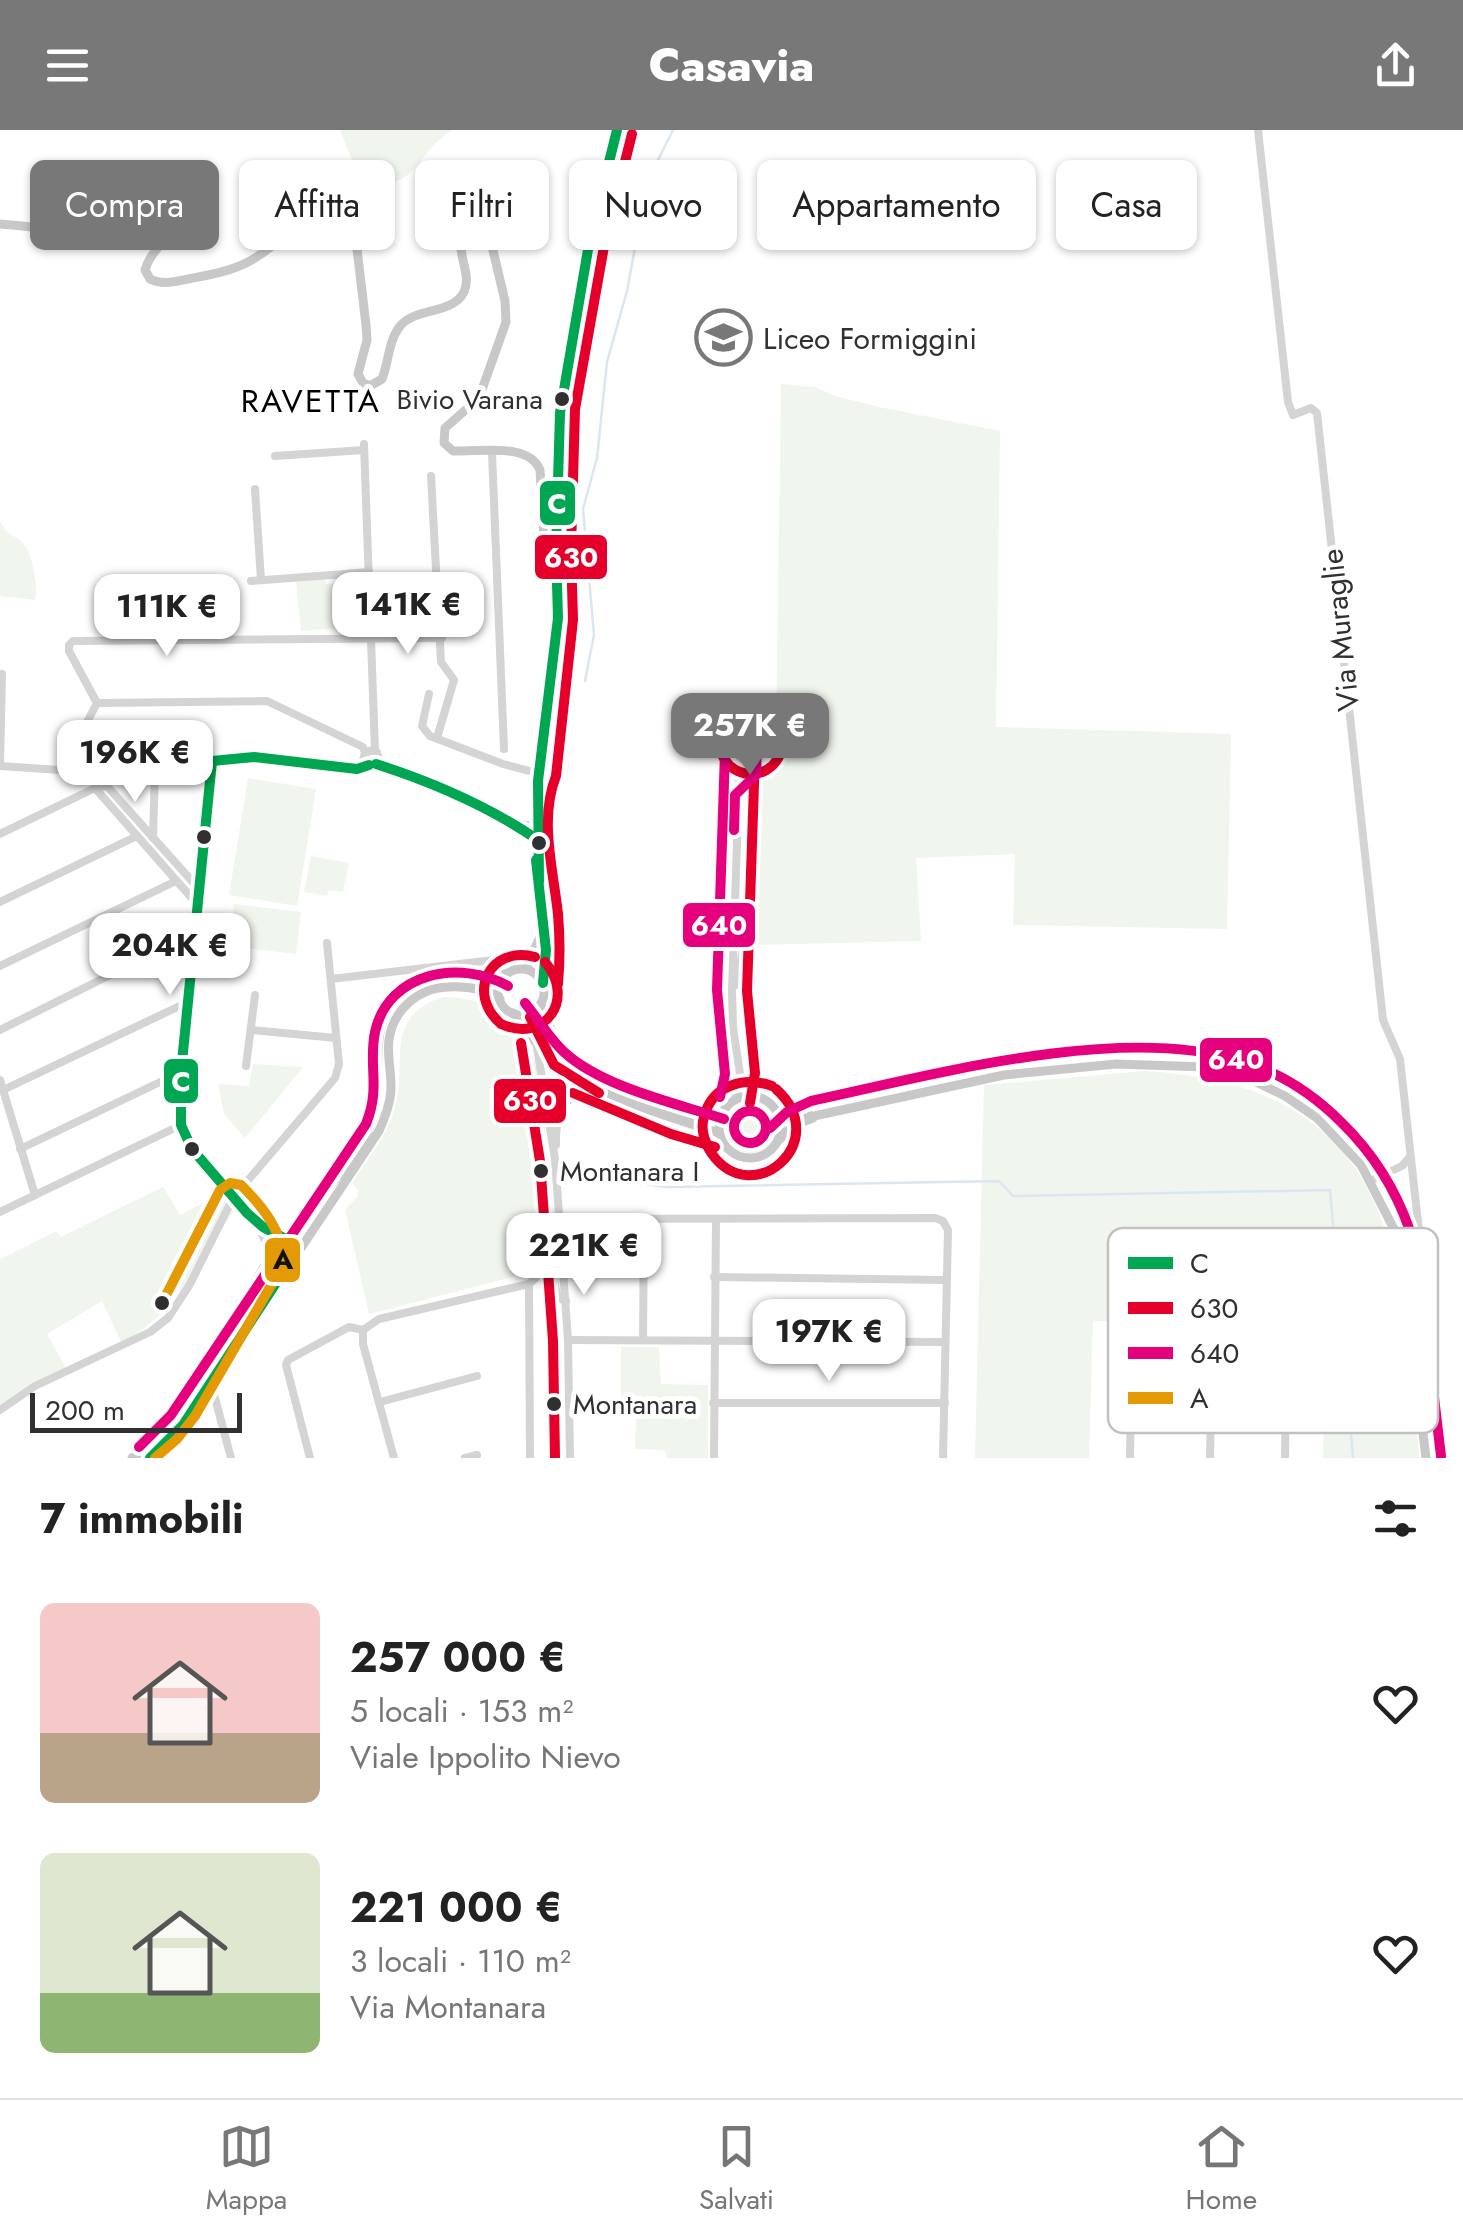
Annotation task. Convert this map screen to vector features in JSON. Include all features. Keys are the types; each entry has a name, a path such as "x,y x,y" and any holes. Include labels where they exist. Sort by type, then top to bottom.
{"main road":[{"path":"617,130 590,238 560,406 558,624 541,774 534,780 544,924 541,1004 556,1042 577,1065 668,1112 700,1119 722,1112 736,1100 757,1096 774,1106 779,1114 780,1138"},
{"path":"0,224 106,229 128,220 152,198 168,195 179,204 179,219 148,260 145,270 150,280 164,283 235,268 305,224 330,214 343,214 355,232 366,325 367,340 358,374 370,386 382,378 402,324 418,314 451,304 463,294 466,276 460,241 466,231 477,229 491,242 506,322 479,398 445,428 444,443 453,452 521,453 538,463 546,572 556,583"},
{"path":"132,1458 166,1429 182,1408 269,1260 368,1132 379,1091 376,1046 389,1007 421,980 526,969 535,955 544,924"},
{"path":"526,969 542,983"},
{"path":"500,999 500,986 506,974"},
{"path":"150,1458 183,1425 380,1132 391,1088 389,1039 393,1023 424,992 442,987 482,990 500,999 556,1066 595,1087 719,1134"},
{"path":"513,1013 528,1014 541,1004"},
{"path":"722,1112 719,1134 729,1151 747,1159 767,1154 795,1125 814,1116 1004,1075 1116,1064 1206,1067 1250,1079 1317,1118 1370,1180 1392,1228"},
{"path":"779,1114 814,1116"},
{"path":"1423,1433 1426,1458"}],"street":[{"name":"Via Muraglie","path":"1258,130 1288,402 1293,416 1311,408 1318,422 1383,1020 1400,1059 1417,1228"},
{"path":"275,456 364,447 373,638 370,752 363,760 428,782 537,831"},
{"path":"492,453 504,750"},
{"path":"431,476 442,662 454,680 438,738"},
{"path":"256,489 261,580"},
{"path":"251,581 369,572"},
{"path":"345,574 351,592 370,596"},
{"path":"97,704 68,651 73,641 442,638"},
{"path":"2,674 0,766 154,772 231,757 357,769 372,764"},
{"path":"429,694 422,726 430,736 541,774"},
{"path":"97,704 267,701 370,752"},
{"path":"62,770 97,704"},
{"path":"736,1100 740,1074 733,994 740,754 735,743 745,728 764,732 768,744 762,756 754,759 740,754"},
{"path":"733,994 746,936 750,770 754,759"},
{"path":"212,762 181,1072 181,1125 192,1148 247,1214 267,1246 269,1260"},
{"path":"153,839 154,772"},
{"path":"0,834 95,788 108,786 199,889"},
{"path":"95,788 198,904"},
{"path":"0,902 137,836"},
{"path":"0,966 176,881"},
{"path":"0,1030 194,934"},
{"path":"0,1410 35,1386 150,1332 168,1318 234,1198 335,1078 339,1064 326,943"},
{"path":"331,978 535,955"},
{"path":"246,1066 255,995"},
{"path":"3,1090 188,1002"},
{"path":"251,1030 336,1038"},
{"path":"536,1041 555,1159 560,1219 570,1458"},
{"path":"20,1149 181,1072"},
{"path":"740,1074 757,1096"},
{"path":"0,1080 35,1195"},
{"path":"555,1159 556,1121 561,1108 575,1094 595,1087"},
{"path":"0,1212 181,1125"},
{"path":"1370,1180 1402,1166 1409,1158"},
{"path":"247,1214 293,1244 294,1258"},
{"path":"560,1219 943,1221 948,1230 944,1458"},
{"path":"714,1458 716,1219"},
{"path":"643,1340 644,1220"},
{"path":"363,1330 379,1318 528,1284 535,1277 551,1276 558,1298 566,1300"},
{"path":"714,1277 945,1280"},
{"path":"528,1284 530,1458"},
{"path":"310,1458 286,1365 288,1360 350,1326 363,1330"},
{"path":"363,1330 363,1344 394,1458"},
{"path":"568,1340 945,1342"},
{"path":"380,1402 477,1376"},
{"path":"215,1398 231,1458"},
{"path":"714,1403 945,1403"},
{"name":"Via Muraglie","path":"1438,1407 1444,1458"},
{"path":"1130,1458 1132,1433"},
{"path":"1210,1433 1210,1458"},
{"path":"1284,1433 1284,1458"},
{"path":"466,1458 476,1455"}],"shaded area":[{"path":"340,130 452,130 422,160 415,160 413,170 395,182 395,160 352,160"},
{"path":"781,384 815,387 879,407 1000,431 996,727 1231,734 1227,929 1013,925 1015,854 916,858 921,941 754,945 743,931 745,823 776,738"},
{"path":"0,521 29,554 35,600 0,596"},
{"path":"324,579 326,584 342,583 349,594 360,598 363,627 301,631 296,582"},
{"path":"248,778 316,789 297,906 229,895"},
{"path":"311,856 349,863 343,892 329,890 327,896 304,892"},
{"path":"234,904 301,912 296,954 229,946"},
{"path":"443,997 462,998 493,1009 517,1030 534,1059 540,1077 559,1265 369,1314 345,1210 357,1197 358,1190 352,1183 392,1118 404,1029 424,1006"},
{"path":"253,1064 303,1067 245,1138 224,1114 218,1084 249,1086"},
{"path":"1145,1071 1245,1088 1286,1106 1320,1130 1349,1161 1372,1198 1383,1228 1108,1228 1108,1321 1093,1321 1089,1458 975,1458 984,1085"},
{"path":"751,1101 769,1109 777,1127 769,1145 751,1153 733,1145 725,1127 733,1109"},
{"path":"163,1187 180,1215 227,1191 240,1204 158,1316 121,1342 102,1301 47,1334 66,1368 0,1406 0,1259 57,1231 61,1237"},
{"path":"621,1347 659,1347 661,1384 708,1385 708,1458 667,1458 665,1450 635,1449 636,1409 621,1406"},
{"path":"1323,1433 1416,1433 1418,1440 1419,1458 1323,1458"}],"waterway":[{"path":"585,681 594,635 583,509 597,458 607,362 627,291 647,182 673,130"},
{"path":"551,820 565,766"},
{"path":"537,1113 541,1157"},
{"path":"568,1163 604,1177 667,1187 999,1181 1013,1196 1330,1190 1333,1228"},
{"path":"1351,1433 1353,1458"}],"transit line":[{"name":"C","path":"539,881 538,781 558,618 560,413 590,238 617,130"},
{"name":"630","path":"558,984 559,923 548,809 556,776 573,620 575,409 605,241 632,134"},
{"name":"630","path":"751,712 773,721 782,743 773,765 751,774 729,765 720,743 729,721 751,712"},
{"name":"640","path":"734,830 735,795 756,775 757,745"},
{"name":"640","path":"720,1097 725,1074 717,990 725,753"},
{"name":"630","path":"750,1103 755,1073 747,991 755,755"},
{"name":"C","path":"212,761 254,757 357,769 369,765"},
{"name":"C","path":"150,1458 183,1425 295,1254 293,1243 247,1213 192,1149 181,1125 181,1072 212,761"},
{"name":"C","path":"376,764 458,795 535,838"},
{"name":"C","path":"536,860 546,950 543,983"},
{"name":"630","path":"535,957 505,958 488,975 485,999 501,1024 531,1028 552,1014 558,990 545,962"},
{"name":"640","path":"139,1447 171,1415 366,1124 373,1099 375,1032 382,1012 410,984 428,976 469,973 508,986"},
{"name":"640","path":"525,1003 564,1052 598,1075 640,1093 724,1119"},
{"name":"630","path":"530,1017 554,1065 599,1093"},
{"name":"630","path":"521,1043 540,1161 553,1341 555,1458"},
{"name":"640","path":"770,1128 787,1112 811,1101 967,1067 1082,1050 1190,1050 1252,1065 1280,1077 1319,1102 1363,1146 1382,1172 1408,1228"},
{"name":"630","path":"772,1086 751,1082 730,1086 708,1106 703,1122 705,1141 729,1170 747,1175 766,1172 781,1162 792,1147 796,1129 792,1109 776,1089"},
{"name":"630","path":"573,1093 671,1134 715,1147"},
{"name":"640","path":"750,1111 762,1115 766,1127 762,1139 750,1143 738,1139 734,1127 738,1115 750,1111"},
{"name":"A","path":"155,1458 195,1416 283,1265 276,1231 241,1185 230,1183 220,1190 162,1303"},
{"name":"640","path":"1438,1431 1441,1456"}],"place":[{"name":"Liceo Formiggini","path":"724,338"},
{"name":"Bivio Varana","path":"562,399"},
{"name":"Montanara I","path":"541,1171"},
{"name":"Montanara","path":"554,1404"}],"district":[{"name":"RAVETTA","path":"311,401"}]}
